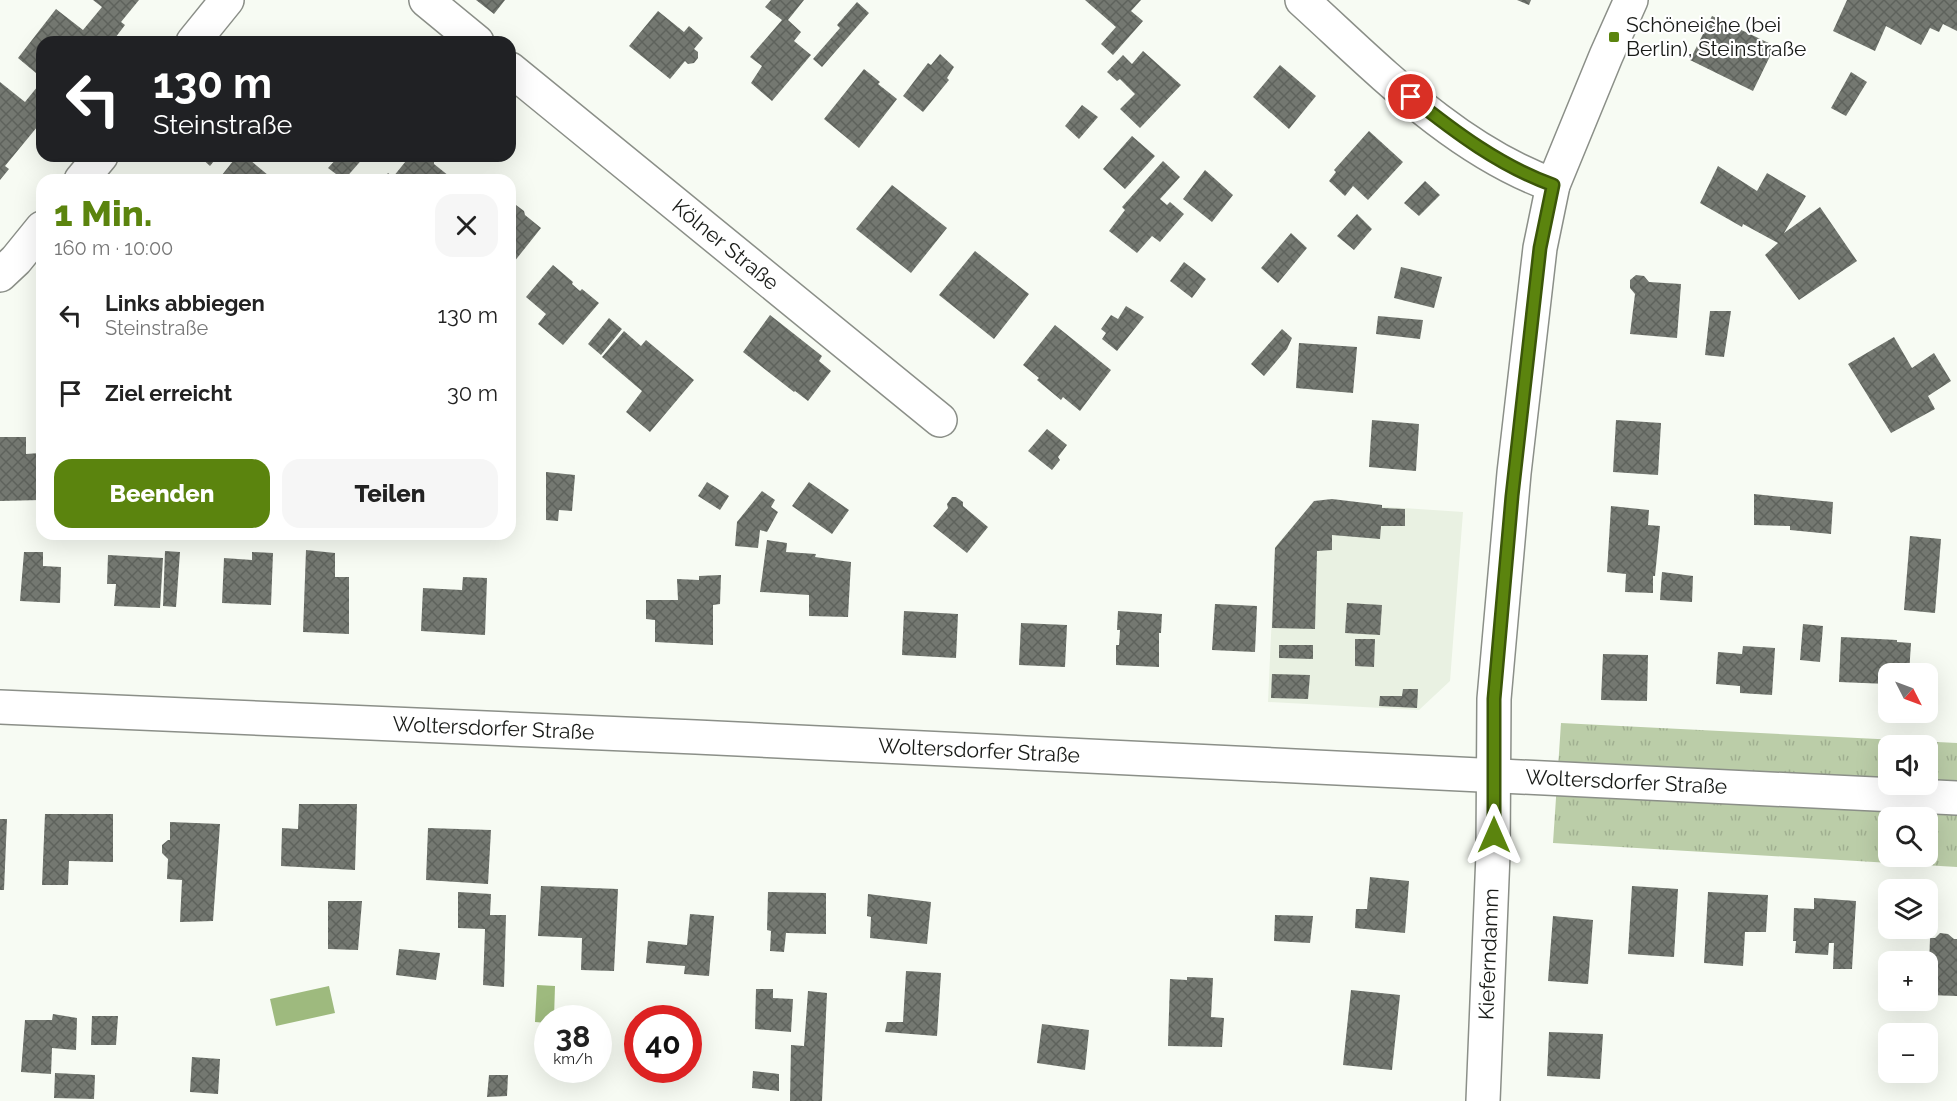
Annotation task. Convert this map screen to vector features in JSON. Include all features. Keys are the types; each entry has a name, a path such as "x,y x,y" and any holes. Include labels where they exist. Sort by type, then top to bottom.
{"street":[{"path":"199,36 227,0"},
{"path":"426,0 470,36"},
{"path":"1302,0 1393,83 1447,126 1502,162 1553,185"},
{"name":"Kieferndamm","path":"1483,1101 1493,854 1494,699 1514,473 1540,248 1553,185 1631,0"},
{"name":"Kölner Straße","path":"516,74 940,420"},
{"path":"86,174 96,162"},
{"path":"0,275 36,235"},
{"name":"Woltersdorfer Straße","path":"0,707 696,737 1957,798"}],"shaded area":[{"path":"1314,502 1463,512 1450,681 1419,710 1268,702 1275,547"},
{"path":"537,985 555,986 554,1005 536,1005"},
{"path":"329,986 335,1013 276,1026 270,999"}],"green space":[{"path":"1561,723 1878,739 1878,795 1938,795 1938,742 1957,743 1957,867 1938,866 1938,807 1878,807 1878,862 1553,843"}],"building":[{"path":"93,0 139,0 121,22 125,25 117,36 36,36 36,73 18,58 56,9 83,30 102,7"},
{"path":"476,0 505,0 494,14"},
{"path":"771,0 804,0 788,20 801,32 794,41 811,55 772,101 751,83 762,66 750,57 782,20 765,7"},
{"path":"1085,0 1141,0 1131,11 1143,21 1113,55 1101,44 1116,27"},
{"path":"1517,0 1531,0 1529,5"},
{"path":"1847,0 1957,0 1957,31 1943,24 1939,32 1930,28 1921,45 1886,26 1875,51 1833,31"},
{"path":"857,2 869,13 822,67 813,59 840,28 837,25"},
{"path":"658,11 684,32 689,26 703,38 694,49 698,52 698,58 694,63 688,64 685,61 670,79 629,46"},
{"path":"1712,16 1775,46 1753,91 1690,60"},
{"path":"1143,51 1181,85 1140,128 1120,109 1135,94 1120,79 1117,81 1107,72 1123,55 1132,64"},
{"path":"940,54 954,67 947,78 949,80 923,112 903,96 928,63 931,65"},
{"path":"1280,65 1316,96 1289,129 1253,97"},
{"path":"864,69 897,99 859,148 824,119"},
{"path":"1851,72 1867,82 1846,116 1831,108"},
{"path":"0,82 25,102 36,88 36,128 5,166 9,169 0,180"},
{"path":"1082,105 1098,117 1079,139 1065,126"},
{"path":"1369,131 1403,162 1368,200 1353,186 1345,196 1329,181 1336,172 1334,170"},
{"path":"1132,136 1155,156 1125,189 1103,169"},
{"path":"1163,161 1180,177 1160,199 1167,205 1170,202 1184,214 1160,242 1152,236 1137,253 1109,231 1125,210 1122,207"},
{"path":"232,162 252,162 267,174 223,174"},
{"path":"334,162 360,162 349,174 336,174 328,168"},
{"path":"405,162 434,162 446,174 395,174"},
{"path":"1718,166 1757,191 1767,173 1806,196 1784,233 1820,207 1857,261 1799,300 1765,255 1778,243 1743,224 1742,227 1700,203"},
{"path":"1205,170 1233,195 1212,222 1183,199"},
{"path":"1425,181 1440,195 1419,216 1404,203"},
{"path":"892,185 947,228 911,273 856,229"},
{"path":"516,205 541,228 516,259"},
{"path":"1357,214 1372,229 1354,250 1337,236"},
{"path":"1291,233 1307,248 1278,283 1261,268"},
{"path":"975,251 1029,294 994,339 939,295"},
{"path":"1184,262 1206,279 1192,298 1170,281"},
{"path":"553,265 580,291 582,289 599,303 563,345 538,324 546,314 526,297"},
{"path":"1401,267 1442,277 1434,308 1394,298"},
{"path":"1636,275 1644,276 1649,282 1681,284 1677,338 1630,334 1635,294 1630,288 1630,280"},
{"path":"1126,306 1144,317 1117,351 1102,339 1106,333 1101,329 1111,315 1118,319"},
{"path":"1710,311 1731,311 1724,357 1705,355"},
{"path":"770,315 822,356 819,361 831,371 808,401 743,352"},
{"path":"1378,316 1423,320 1420,339 1376,334"},
{"path":"609,318 622,329 601,355 588,344"},
{"path":"1055,325 1111,370 1080,411 1063,397 1061,400 1023,365"},
{"path":"1282,329 1292,338 1287,349 1264,376 1251,364"},
{"path":"624,331 641,346 646,340 694,380 650,432 626,412 642,391 602,357"},
{"path":"1894,337 1912,368 1934,353 1951,381 1928,396 1935,409 1891,433 1848,364"},
{"path":"1299,343 1357,347 1353,393 1296,388"},
{"path":"1372,420 1419,424 1416,471 1369,467"},
{"path":"1616,420 1661,423 1658,475 1613,472"},
{"path":"1047,429 1067,445 1052,470 1028,451"},
{"path":"0,437 26,437 26,454 36,453 36,500 0,501"},
{"path":"546,472 575,475 572,511 559,510 558,521 546,520"},
{"path":"707,482 729,496 720,510 698,496"},
{"path":"809,482 849,510 832,534 792,506"},
{"path":"762,491 775,500 771,507 778,512 767,532 760,530 758,548 735,546 737,522"},
{"path":"1754,494 1833,502 1831,534 1790,530 1790,526 1754,525"},
{"path":"952,497 963,502 963,506 988,527 967,553 933,526 948,508 947,504"},
{"path":"1332,499 1382,505 1382,508 1405,509 1405,526 1381,526 1380,539 1332,535 1332,550 1317,551 1315,629 1272,628 1275,548 1314,501"},
{"path":"1611,506 1649,510 1648,525 1660,526 1653,593 1625,592 1626,574 1607,572"},
{"path":"1910,536 1941,539 1935,613 1904,610"},
{"path":"767,540 787,543 786,552 816,554 815,557 851,562 848,617 809,616 809,595 760,592"},
{"path":"306,550 335,553 335,577 349,577 349,634 303,632"},
{"path":"165,551 180,552 176,607 163,606"},
{"path":"24,552 43,552 43,566 61,567 60,603 20,601"},
{"path":"252,552 273,553 271,605 222,603 224,558 252,560"},
{"path":"108,555 163,558 160,608 114,606 116,584 107,584"},
{"path":"1662,572 1693,576 1692,602 1660,600"},
{"path":"721,575 720,604 713,605 713,645 655,642 655,620 646,619 646,600 678,600 677,579 699,580 699,576"},
{"path":"463,577 487,578 485,635 421,631 423,588 462,590"},
{"path":"1347,603 1382,605 1380,635 1345,633"},
{"path":"1215,604 1257,606 1255,652 1212,650"},
{"path":"904,611 958,614 956,658 902,655"},
{"path":"1118,611 1162,614 1161,633 1159,633 1159,667 1116,665 1116,645 1119,645 1120,630 1117,630"},
{"path":"1021,623 1067,625 1065,667 1019,665"},
{"path":"1803,624 1823,626 1820,662 1800,660"},
{"path":"1841,637 1911,643 1910,663 1878,663 1878,684 1839,682"},
{"path":"1355,639 1375,639 1374,667 1355,666"},
{"path":"1279,645 1313,645 1313,659 1279,658"},
{"path":"1743,646 1775,648 1772,695 1740,693 1740,686 1716,684 1718,652 1742,654"},
{"path":"1603,654 1648,655 1647,701 1601,700"},
{"path":"1272,674 1310,675 1308,699 1271,698"},
{"path":"1403,689 1418,689 1417,708 1379,706 1380,696 1402,696"},
{"path":"299,804 357,804 355,870 281,866 282,828 298,829"},
{"path":"45,814 113,814 113,862 69,861 68,885 42,885"},
{"path":"0,819 7,819 4,890 0,890"},
{"path":"170,822 220,824 213,921 180,922 182,880 167,879 168,859 162,853 162,845 170,840"},
{"path":"428,828 491,830 488,884 426,880"},
{"path":"1370,877 1409,881 1405,933 1355,928 1356,909 1367,909"},
{"path":"541,886 618,889 614,971 581,970 582,938 538,936"},
{"path":"1632,886 1678,889 1674,957 1628,954"},
{"path":"458,892 491,894 490,915 506,915 504,987 483,985 485,929 458,928"},
{"path":"768,892 826,893 826,934 786,933 784,952 770,951 771,931 767,930"},
{"path":"1708,892 1768,895 1766,932 1745,932 1743,966 1704,963"},
{"path":"868,894 931,902 927,944 870,938 871,917 867,916"},
{"path":"1814,898 1856,901 1852,969 1833,969 1834,943 1829,943 1828,955 1795,953 1794,908 1814,909"},
{"path":"328,901 362,901 358,950 328,949"},
{"path":"690,914 714,916 709,976 684,974 685,966 646,963 648,941 687,945"},
{"path":"1275,915 1313,916 1310,943 1274,941"},
{"path":"1553,916 1593,920 1588,984 1548,981"},
{"path":"1948,934 1957,939 1957,996 1938,995 1938,951 1930,951 1930,939 1938,939 1938,935"},
{"path":"399,949 440,953 436,980 396,975"},
{"path":"906,971 941,973 937,1036 885,1032 887,1022 903,1022"},
{"path":"1187,977 1213,978 1211,1017 1224,1018 1222,1047 1168,1046 1170,979 1187,980"},
{"path":"756,989 773,989 773,998 793,999 791,1032 755,1029"},
{"path":"1351,990 1400,995 1392,1070 1343,1065"},
{"path":"808,991 827,993 822,1101 790,1101 791,1045 804,1046"},
{"path":"53,1014 77,1018 76,1050 52,1048 51,1074 21,1072 25,1020 52,1020"},
{"path":"92,1016 118,1016 116,1045 91,1045"},
{"path":"1042,1024 1089,1030 1085,1070 1037,1063"},
{"path":"1549,1032 1603,1034 1600,1079 1547,1076"},
{"path":"192,1057 220,1059 218,1094 190,1092"},
{"path":"753,1071 779,1074 779,1091 752,1088"},
{"path":"55,1073 95,1075 94,1099 54,1098"},
{"path":"489,1075 508,1075 507,1096 487,1097"}],"place":[{"name":"Schöneiche (bei Berlin), Steinstraße","path":"1614,37"}],"route":[{"path":"1411,97 1447,126 1502,162 1553,185 1540,248 1512,496 1494,699 1494,835"}]}
